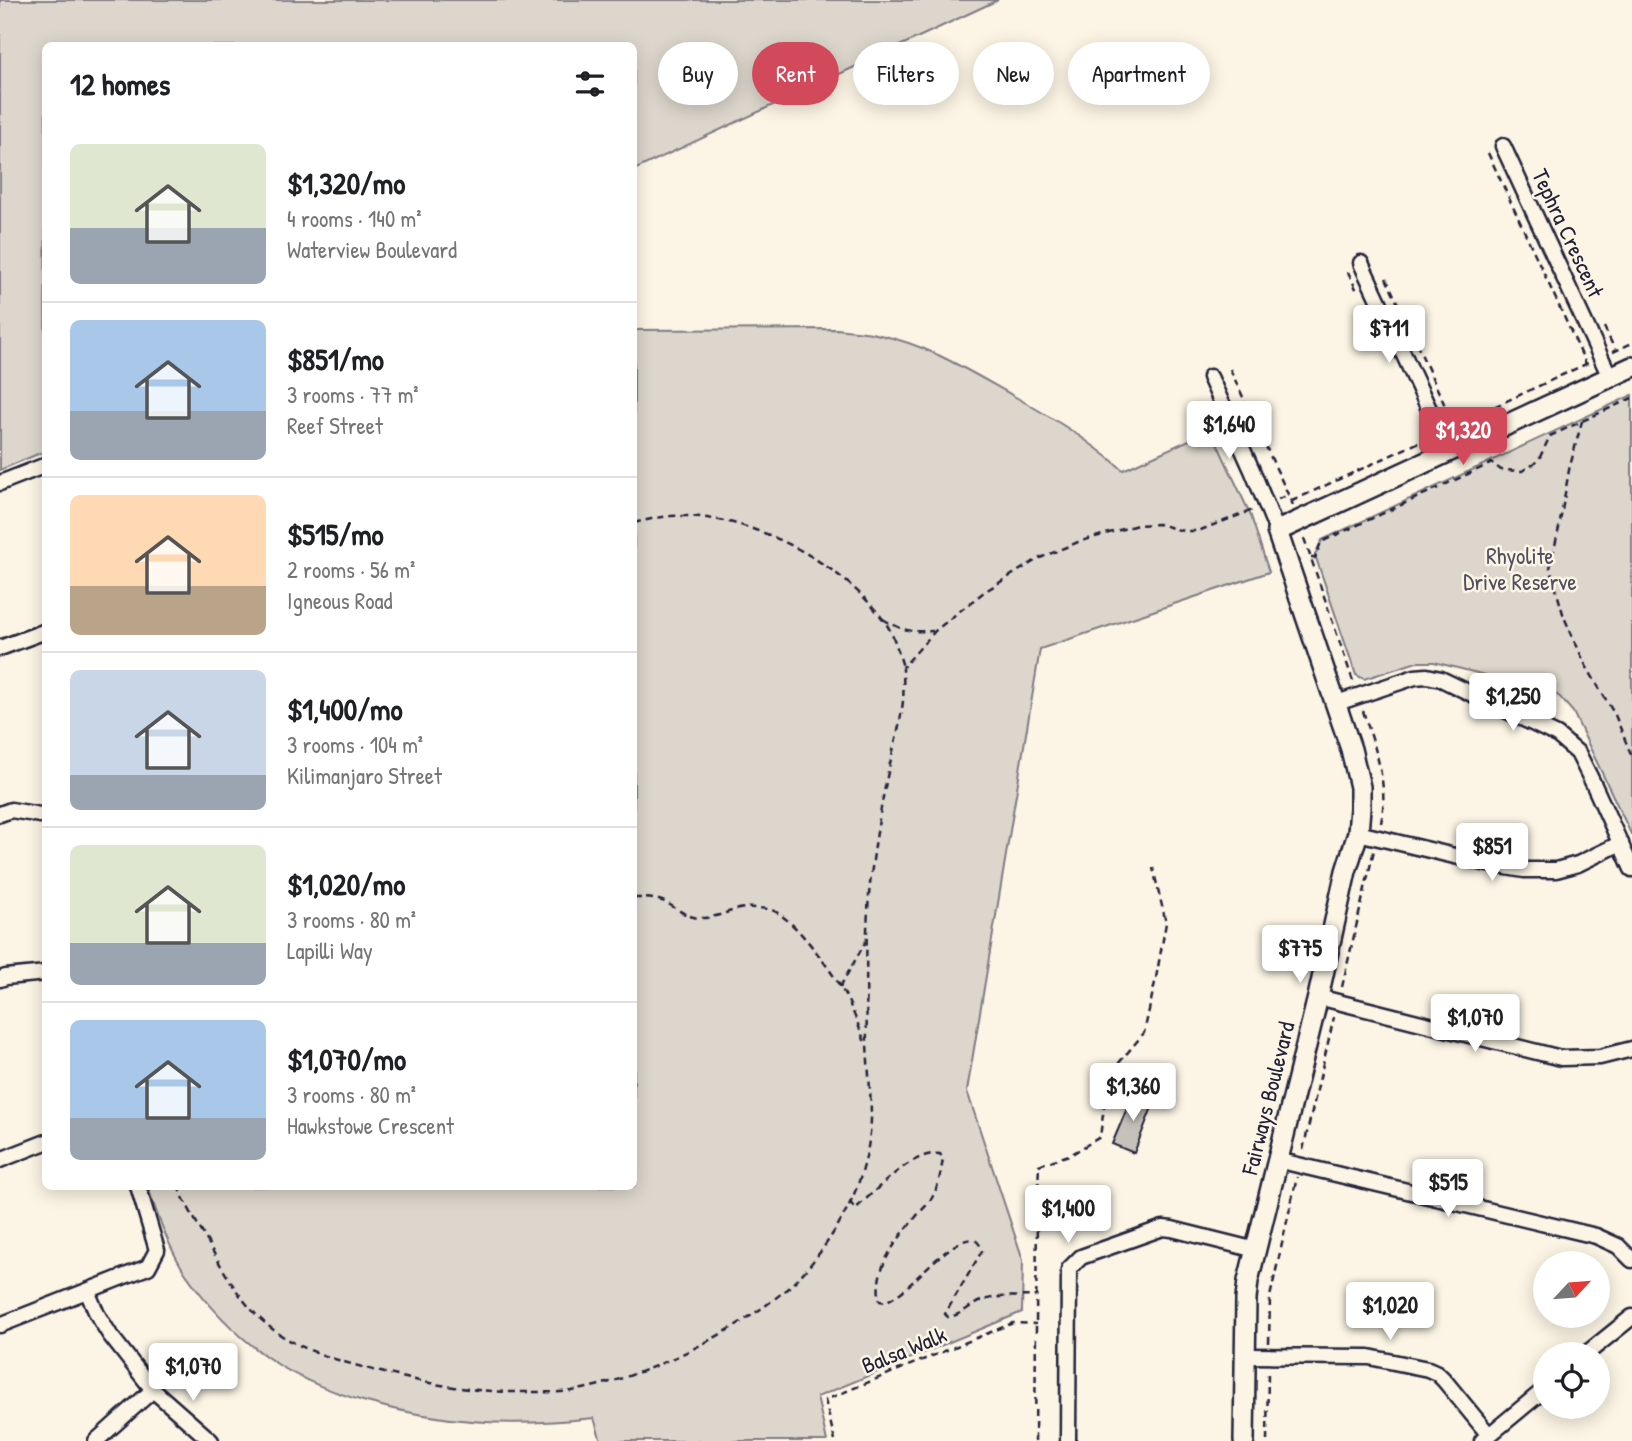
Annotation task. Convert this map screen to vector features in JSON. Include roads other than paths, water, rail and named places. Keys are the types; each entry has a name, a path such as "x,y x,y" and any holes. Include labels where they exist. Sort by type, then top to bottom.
{"street":[{"name":"Tephra Crescent","path":"1503,146 1610,377"},
{"path":"1361,263 1450,452"},
{"path":"1277,531 1632,367"},
{"name":"Fairways Boulevard","path":"1210,377 1277,531 1337,703 1360,788 1358,833 1346,871 1248,1281 1244,1441"},
{"path":"0,483 42,467"},
{"path":"0,648 42,632"},
{"path":"1337,703 1415,677 1427,676 1441,679 1558,735 1578,753 1632,869"},
{"path":"0,814 11,810 42,815"},
{"path":"1358,833 1524,870 1556,870 1578,864 1621,843"},
{"path":"0,979 42,973"},
{"path":"1318,997 1561,1058 1600,1057 1632,1049"},
{"path":"0,1160 42,1144"},
{"path":"1277,1160 1596,1236 1618,1246 1632,1260"},
{"path":"0,1325 148,1267 157,1250 139,1190"},
{"path":"1068,1441 1069,1269 1081,1256 1163,1228 1256,1250"},
{"path":"88,1292 110,1335 153,1390 211,1441"},
{"path":"1601,1342 1632,1317"},
{"path":"1245,1356 1369,1356 1428,1369 1444,1380 1486,1438 1533,1399"},
{"path":"96,1441 153,1390"}],"park label":[{"name":"Rhyolite Drive Reserve","path":"1520,569"}]}
